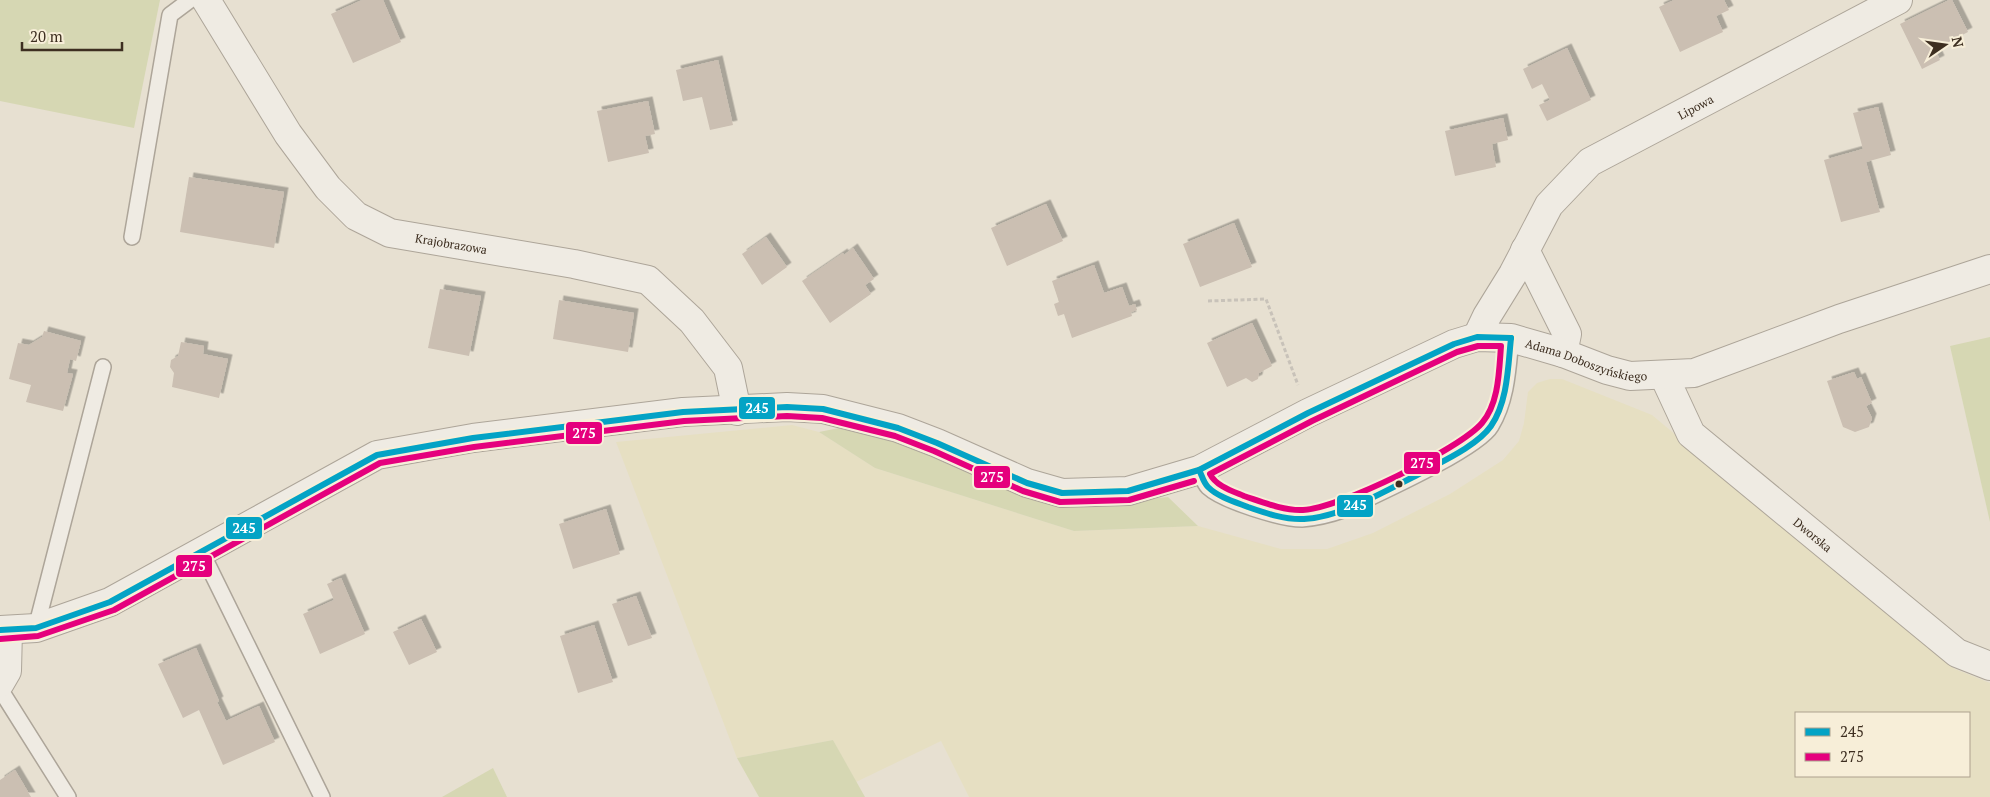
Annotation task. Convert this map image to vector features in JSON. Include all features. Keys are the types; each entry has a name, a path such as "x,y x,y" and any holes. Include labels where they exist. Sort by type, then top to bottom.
{"street":[{"name":"Krajobrazowa","path":"206,0 288,134 328,188 356,216 390,233 574,264 648,280 692,321 728,368 737,411"},
{"name":"Lipowa","path":"1478,337 1487,316 1513,274 1549,204 1590,162 1898,0"},
{"path":"1525,250 1567,334 1563,353"},
{"name":"Adama Doboszyńskiego","path":"4,630 36,628 110,602 377,455 483,437 683,412 737,411 787,407 822,410 898,428 1027,483 1062,493 1128,490 1199,470 1308,413 1454,344 1478,337 1511,338 1563,353 1607,370 1630,376 1664,376 1694,373 1839,319 1990,268"},
{"name":"Dworska","path":"1664,376 1691,434 1956,653 1990,666"},
{"path":"0,683 7,671 4,630"}],"lane":[{"path":"132,237 170,15 190,0"},
{"path":"1199,470 1208,486 1215,491 1230,500 1267,512 1300,519 1328,516 1346,509 1469,446 1490,429 1501,407 1511,338"},
{"path":"36,628 103,367"},
{"path":"201,551 322,797"},
{"path":"0,690 68,797"}],"path":[{"path":"1208,301 1266,299 1308,413"}],"shaded area":[{"path":"1550,379 1562,379 1652,415 1955,669 1990,683 1990,797 969,797 941,741 856,782 833,740 737,758 616,442 792,425 819,432 875,468 1074,531 1198,526 1281,549 1327,549 1373,533 1450,494 1503,460 1519,441 1524,423 1528,392 1537,383"}],"green space":[{"path":"0,0 160,0 134,128 0,101"},
{"path":"1990,337 1990,522 1950,346"},
{"path":"844,427 902,441 986,481 1071,507 1168,497 1198,526 1074,531 875,468 819,432"},
{"path":"833,740 865,797 759,797 737,758"},
{"path":"493,768 507,797 442,797"}],"building":[{"path":"362,0 383,0 401,42 353,63 331,14"},
{"path":"1674,0 1724,0 1729,10 1716,16 1723,32 1680,52 1659,7"},
{"path":"1952,0 1968,32 1935,49 1940,60 1922,69 1900,24"},
{"path":"1567,48 1591,100 1547,121 1539,105 1550,100 1542,84 1532,89 1523,69"},
{"path":"718,60 733,125 710,130 702,97 683,101 676,70"},
{"path":"648,101 655,134 645,136 649,153 608,162 597,111"},
{"path":"1878,107 1891,155 1866,162 1880,212 1841,222 1824,160 1863,149 1853,113"},
{"path":"1503,118 1508,140 1492,144 1496,167 1455,176 1445,131"},
{"path":"189,177 284,192 274,248 180,232"},
{"path":"1046,204 1063,241 1007,266 991,228"},
{"path":"1234,223 1252,267 1200,287 1183,244"},
{"path":"766,237 787,267 762,285 742,254"},
{"path":"853,248 874,279 865,285 871,294 830,323 802,281"},
{"path":"1094,265 1104,293 1122,287 1129,306 1135,304 1137,310 1131,312 1132,316 1072,338 1064,314 1058,316 1054,304 1059,302 1052,281"},
{"path":"440,289 481,296 469,356 428,348"},
{"path":"559,300 634,313 628,352 553,339"},
{"path":"1252,323 1272,366 1259,373 1258,379 1252,382 1246,378 1227,387 1207,343"},
{"path":"44,331 81,341 76,361 70,359 67,373 73,374 63,411 26,402 31,385 9,379 18,343 29,345 42,337"},
{"path":"181,342 204,346 203,354 228,359 219,398 172,387 174,373 170,367 171,360 178,356"},
{"path":"1854,372 1857,379 1861,377 1872,403 1866,406 1872,418 1869,427 1855,432 1843,427 1827,381"},
{"path":"606,509 620,554 573,569 559,524"},
{"path":"341,578 365,634 320,654 303,614 334,600 327,584"},
{"path":"636,596 652,638 628,646 612,604"},
{"path":"421,619 437,652 409,665 393,632"},
{"path":"594,625 613,682 578,693 560,636"},
{"path":"196,648 226,721 259,706 275,742 223,765 199,710 183,718 158,664"},
{"path":"15,770 31,797 0,797 0,780"}],"transit line":[{"name":"245","path":"0,630 36,628 110,602 377,455 473,438 683,412 787,407 823,409 898,428 1027,483 1062,493 1128,491 1199,470 1308,413 1454,344 1477,337 1511,338"},
{"name":"245","path":"1199,470 1206,485 1217,494 1248,507 1282,517 1297,519 1318,517 1333,514 1363,502 1448,459 1468,447 1485,433 1497,416 1501,406 1508,372 1511,338"},
{"name":"275","path":"1478,346 1501,346 1499,376 1495,396 1488,415 1469,434 1450,447 1397,476 1343,500 1320,507 1296,510 1273,506 1234,492 1220,485 1210,474 1312,421 1457,352 1478,346"},
{"name":"275","path":"0,639 38,636 114,610 380,463 474,447 684,421 787,416 822,418 895,436 934,451 1023,491 1060,502 1129,500 1194,481"}]}
